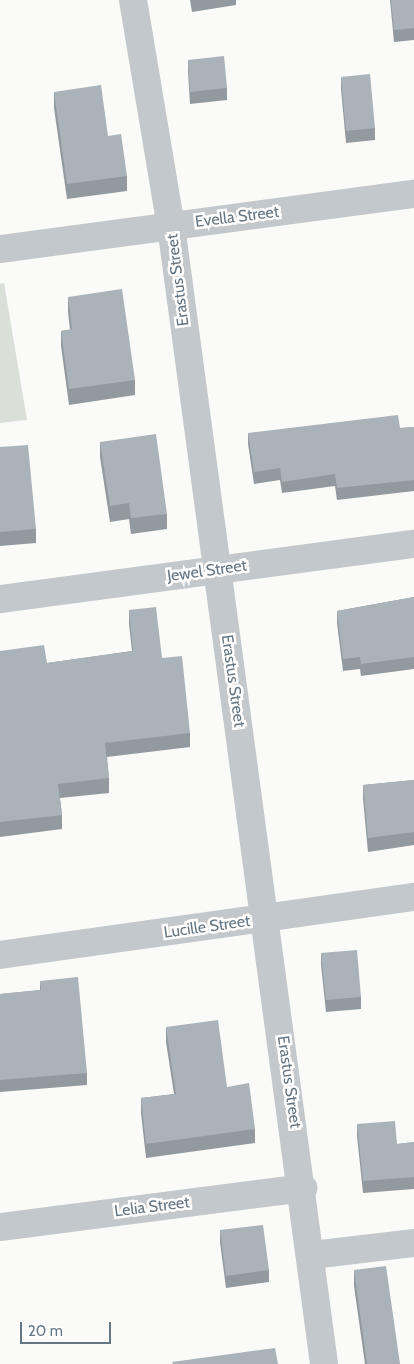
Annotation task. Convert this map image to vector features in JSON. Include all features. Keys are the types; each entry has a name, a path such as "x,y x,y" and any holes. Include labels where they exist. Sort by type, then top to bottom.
{"street":[{"name":"Erastus Street","path":"133,0 171,226 304,1188 324,1364"},
{"name":"Evella Street","path":"0,249 414,194"},
{"name":"Jewel Street","path":"0,600 414,544"},
{"name":"Lucille Street","path":"0,954 266,919 414,897"},
{"name":"Lelia Street","path":"0,1227 304,1188"},
{"path":"312,1256 414,1243"}],"shaded area":[{"path":"4,283 27,420 0,423 0,284"}],"building":[{"path":"391,0 414,0 414,28 394,30"},
{"path":"224,56 227,88 190,92 188,60"},
{"path":"370,74 375,128 346,131 341,77"},
{"path":"101,85 108,136 121,134 127,176 67,184 54,92"},
{"path":"122,289 135,380 69,389 61,331 72,329 68,297"},
{"path":"398,415 400,428 414,427 414,480 337,488 335,474 282,482 280,468 254,472 248,433"},
{"path":"156,434 167,514 131,518 129,503 110,506 100,442"},
{"path":"28,445 36,529 0,532 0,447"},
{"path":"414,597 414,657 361,664 360,657 343,659 337,611"},
{"path":"156,607 162,658 182,656 190,733 105,743 109,778 58,784 62,815 0,822 0,651 44,645 47,663 133,651 129,610"},
{"path":"414,780 414,832 368,838 363,785"},
{"path":"357,950 361,997 326,1000 321,953"},
{"path":"78,977 87,1073 0,1080 0,994 41,990 40,981"},
{"path":"218,1020 227,1087 249,1083 255,1129 146,1144 141,1098 176,1094 166,1027"},
{"path":"395,1121 397,1144 414,1142 414,1177 363,1181 357,1124"},
{"path":"263,1225 269,1270 226,1276 220,1230"},
{"path":"386,1266 400,1364 367,1364 354,1270"},
{"path":"275,1348 278,1364 173,1364 172,1362"}]}
